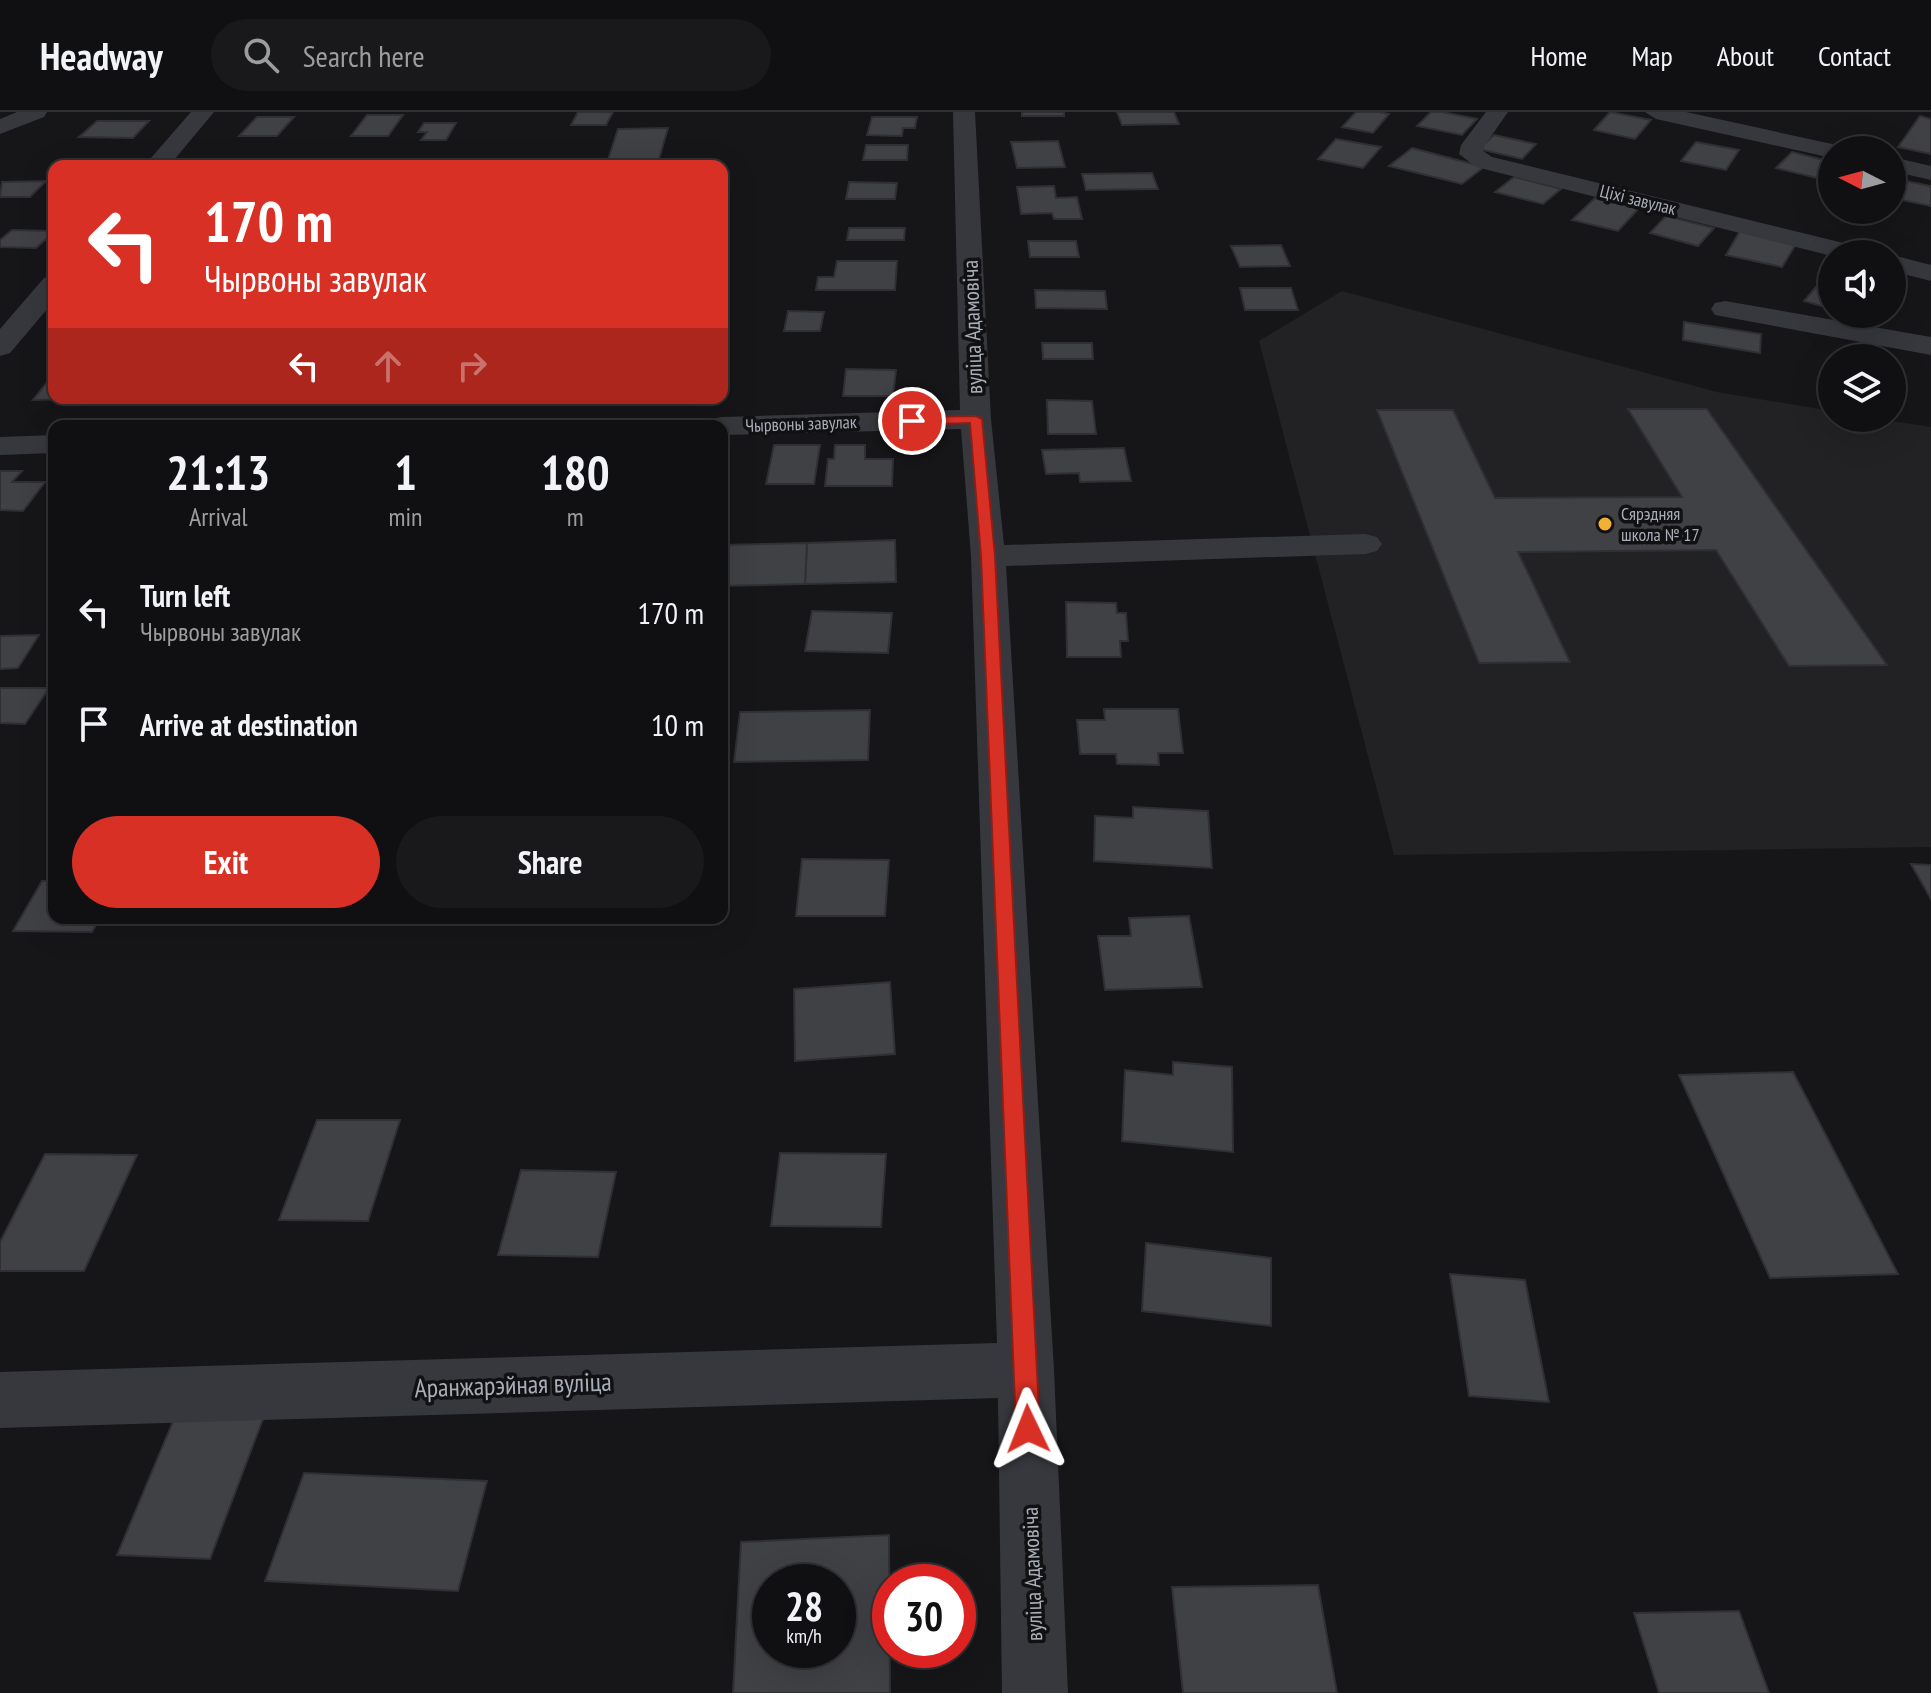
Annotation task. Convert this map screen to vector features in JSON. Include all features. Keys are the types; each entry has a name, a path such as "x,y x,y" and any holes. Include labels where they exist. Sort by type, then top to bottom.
{"street":[{"path":"0,127 36,112"},
{"path":"161,160 203,112"},
{"name":"вуліца Адамовіча","path":"964,112 976,419 988,556 1026,1370 1035,1693"},
{"name":"Ціхі завулак","path":"1497,112 1473,145 1471,154 1484,162 1818,245"},
{"path":"1656,112 1713,118 1818,147"},
{"path":"1906,167 1931,173"},
{"path":"1906,267 1931,273"},
{"path":"0,347 48,291"},
{"path":"1725,309 1931,346"},
{"name":"Чырвоны завулак","path":"728,426 976,419"},
{"path":"0,446 48,444"},
{"path":"988,556 1365,544"},
{"name":"Аранжарэйная вуліца","path":"0,1400 1026,1370"}],"shaded area":[{"path":"1342,291 1717,392 1818,409 1818,432 1906,432 1906,423 1931,427 1931,847 1394,855 1259,341"}],"building":[{"path":"578,112 613,112 606,125 571,125"},
{"path":"1022,112 1064,112 1064,116 1022,116"},
{"path":"1117,112 1174,112 1179,124 1122,125"},
{"path":"1356,112 1389,114 1373,133 1342,127"},
{"path":"1431,112 1477,119 1462,135 1417,126"},
{"path":"1610,112 1651,120 1635,139 1594,130"},
{"path":"367,115 403,115 388,136 351,136"},
{"path":"1920,116 1931,119 1931,154 1906,149 1906,136"},
{"path":"257,117 294,117 277,136 239,136"},
{"path":"872,117 917,117 915,128 903,128 902,136 867,135"},
{"path":"97,121 149,121 133,138 79,137"},
{"path":"424,123 456,123 446,140 421,140 427,132 418,132"},
{"path":"668,128 659,160 608,160 618,129"},
{"path":"1494,135 1536,144 1522,159 1479,149"},
{"path":"1336,139 1381,147 1363,168 1318,159"},
{"path":"1058,141 1065,167 1017,168 1011,142"},
{"path":"1696,142 1739,150 1726,170 1681,161"},
{"path":"866,145 908,145 907,160 863,160"},
{"path":"1412,148 1484,167 1462,184 1389,166"},
{"path":"1792,152 1818,158 1818,178 1776,168"},
{"path":"1152,173 1158,189 1086,190 1082,174"},
{"path":"1514,177 1561,189 1543,204 1495,192"},
{"path":"46,181 30,197 0,197 2,182"},
{"path":"1906,181 1931,186 1931,206 1906,201"},
{"path":"849,182 897,183 895,199 846,199"},
{"path":"1054,186 1056,198 1077,197 1082,219 1054,219 1052,213 1021,214 1017,187"},
{"path":"1595,198 1639,208 1618,231 1572,220"},
{"path":"1666,216 1714,228 1698,246 1650,233"},
{"path":"849,228 905,228 904,240 847,240"},
{"path":"12,230 48,231 48,237 36,248 0,247 0,240"},
{"path":"1740,231 1796,244 1782,267 1726,255"},
{"path":"1028,241 1076,241 1079,257 1030,257"},
{"path":"1281,245 1290,266 1240,267 1231,246"},
{"path":"837,261 897,261 895,290 816,290 818,277 834,277"},
{"path":"1818,285 1818,305 1804,301"},
{"path":"1240,288 1291,288 1298,310 1245,310"},
{"path":"1035,290 1105,291 1107,309 1036,308"},
{"path":"788,311 824,312 820,331 784,331"},
{"path":"1684,322 1761,334 1760,353 1683,340"},
{"path":"1042,343 1092,343 1093,359 1043,359"},
{"path":"846,369 896,370 893,396 843,396"},
{"path":"48,381 48,400 33,400"},
{"path":"1047,400 1092,401 1096,434 1048,434"},
{"name":"Сярэдняя школа № 17","path":"1628,409 1707,409 1887,665 1789,666 1716,550 1518,552 1570,662 1479,663 1377,410 1453,410 1495,498 1682,497"},
{"path":"774,445 820,445 814,484 766,484"},
{"path":"835,445 865,445 865,459 893,459 892,486 825,486 828,459 834,459"},
{"path":"1124,448 1131,481 1080,482 1079,473 1046,474 1042,450"},
{"path":"0,471 22,471 12,482 45,482 23,511 0,510"},
{"path":"895,540 896,582 805,584 807,543"},
{"path":"807,543 805,584 728,586 728,545"},
{"path":"1066,602 1116,603 1117,613 1126,613 1128,641 1120,641 1121,657 1067,657"},
{"path":"812,611 892,613 888,653 805,651"},
{"path":"39,635 18,668 0,669 0,636"},
{"path":"0,688 48,688 25,724 0,723"},
{"path":"1104,709 1178,709 1183,753 1158,753 1159,765 1117,764 1116,754 1080,754 1077,720 1105,720"},
{"path":"870,710 868,760 734,762 740,712"},
{"path":"1133,807 1208,811 1212,868 1094,861 1095,816 1133,818"},
{"path":"802,859 889,860 885,916 796,916"},
{"path":"1911,864 1931,865 1931,899"},
{"path":"42,881 48,881 48,924 97,924 92,932 13,931"},
{"path":"1189,916 1202,987 1105,990 1098,936 1131,936 1129,918"},
{"path":"890,982 895,1054 795,1061 794,989"},
{"path":"1173,1062 1232,1067 1233,1152 1122,1141 1125,1070 1173,1075"},
{"path":"1793,1072 1898,1274 1770,1278 1679,1075"},
{"path":"317,1120 400,1120 368,1221 279,1220"},
{"path":"780,1153 886,1154 881,1227 771,1226"},
{"path":"45,1154 137,1155 84,1271 0,1271 0,1242"},
{"path":"521,1170 616,1172 598,1257 498,1255"},
{"path":"1146,1243 1271,1258 1271,1326 1142,1311"},
{"path":"1450,1274 1525,1280 1549,1402 1469,1396"},
{"path":"179,1407 266,1411 210,1559 117,1555"},
{"path":"304,1473 487,1481 458,1591 265,1581"},
{"path":"889,1535 889,1564 872,1564 872,1668 890,1668 890,1693 733,1693 741,1542"},
{"path":"1318,1585 1337,1693 1183,1693 1172,1587"},
{"path":"1739,1611 1769,1693 1659,1693 1634,1613"}],"place":[{"name":"Сярэдняя школа № 17","path":"1605,524"}],"route":[{"path":"912,421 976,419 988,556 1028,1429"}]}
